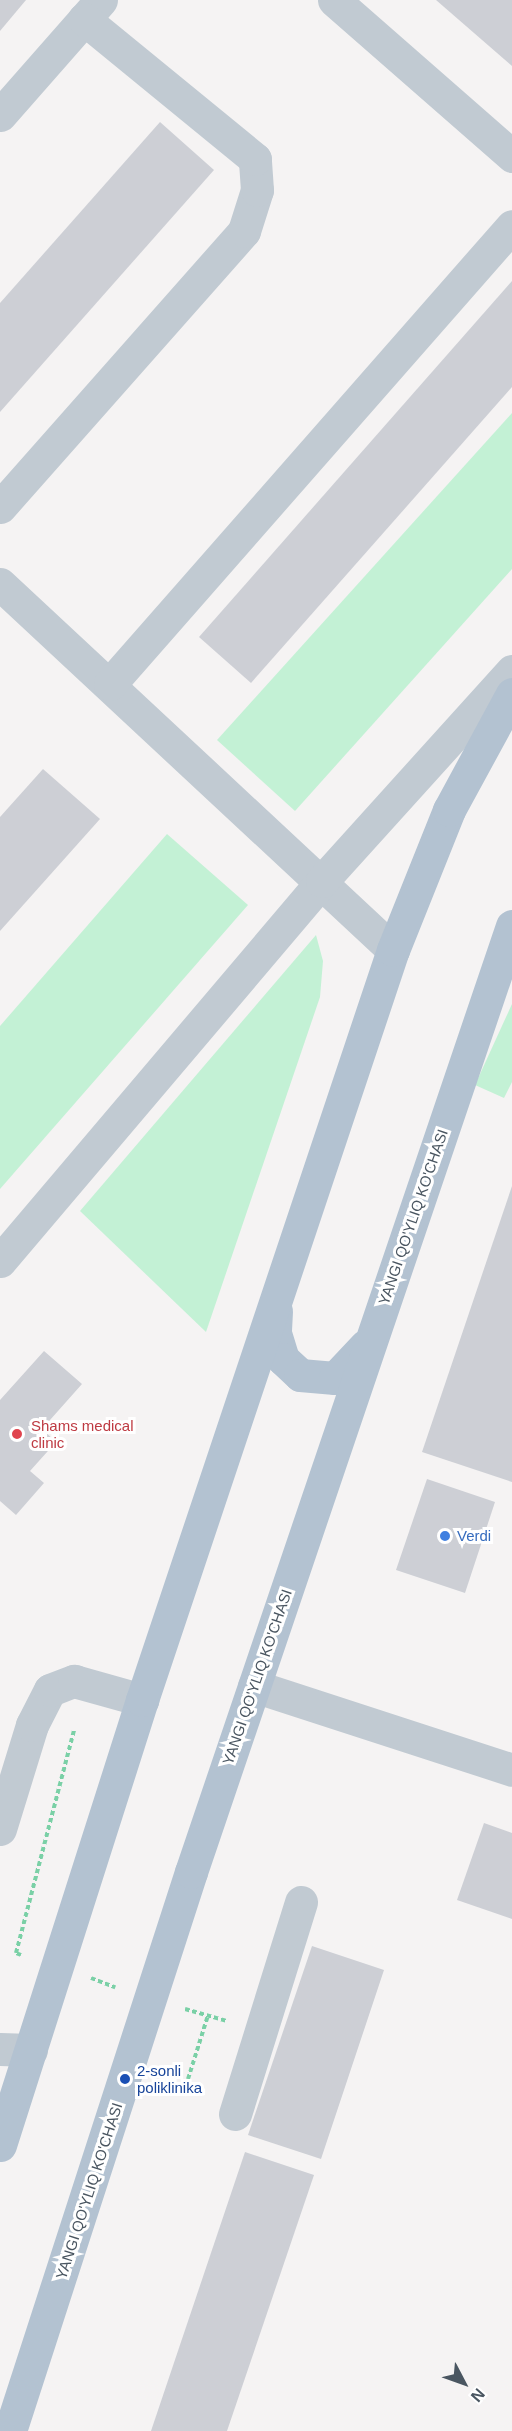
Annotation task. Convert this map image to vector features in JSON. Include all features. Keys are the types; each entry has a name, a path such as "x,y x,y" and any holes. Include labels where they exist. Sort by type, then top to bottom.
{"main road":[{"path":"0,2145 15,2049 57,1967 142,1700 393,950 449,810 512,694"},
{"name":"YANGI QO'YLIQ KO'CHASI","path":"10,2431 152,1999 190,1872 512,927"},
{"path":"276,1298 275,1333 283,1359 300,1375 335,1378 355,1360 373,1335"}],"street":[{"path":"334,0 512,156"},
{"path":"0,115 93,9 255,159 257,190 244,231 0,507"},
{"path":"110,684 512,226"},
{"path":"0,584 322,881 393,950"},
{"path":"0,1262 322,881 512,671"},
{"path":"0,1829 32,1725 50,1690 74,1681 142,1700"},
{"path":"254,1686 512,1770"},
{"path":"235,2114 301,1902"}],"path":[{"path":"86,1684 16,1953 152,1999 236,2024"},
{"path":"188,2079 208,2015"}],"green space":[{"path":"512,413 512,569 295,811 217,740"},
{"path":"167,834 248,905 0,1189 0,1026"},
{"path":"316,935 323,961 320,997 206,1332 80,1211"},
{"path":"512,1004 512,1082 504,1098 475,1085"}],"building":[{"path":"0,0 26,0 0,31"},
{"path":"436,0 512,0 512,66"},
{"path":"160,122 214,170 0,412 0,303"},
{"path":"512,281 512,387 251,683 199,637"},
{"path":"43,769 100,819 0,931 0,817"},
{"path":"512,1186 512,1482 422,1452"},
{"path":"44,1351 82,1384 42,1429 56,1442 30,1471 44,1483 16,1515 0,1501 0,1400"},
{"name":"Verdi","path":"427,1479 495,1502 465,1593 396,1570"},
{"path":"484,1823 512,1833 512,1919 457,1900"},
{"path":"312,1946 384,1970 321,2159 248,2135"},
{"path":"245,2152 314,2175 227,2431 151,2431"}],"place":[{"name":"Shams medical clinic","path":"17,1434"},
{"name":"Verdi","path":"445,1536"},
{"name":"2-sonli poliklinika","path":"125,2079"}]}
